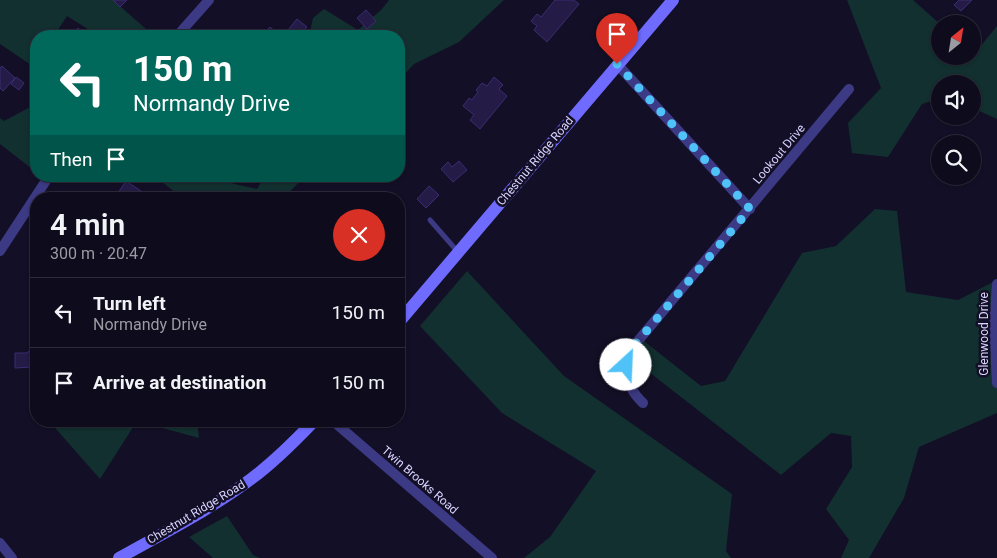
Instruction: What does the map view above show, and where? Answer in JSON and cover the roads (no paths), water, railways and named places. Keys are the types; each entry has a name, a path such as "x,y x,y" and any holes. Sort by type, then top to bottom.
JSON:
{"main road":[{"name":"Chestnut Ridge Road","path":"405,315 673,0"},
{"name":"Chestnut Ridge Road","path":"119,558 217,502 251,479 274,460 308,427"}],"street":[{"path":"182,30 209,0"},
{"path":"617,64 750,209"},
{"name":"Lookout Drive","path":"643,403 632,392 626,375 626,365 632,348 850,89"},
{"path":"0,251 30,205"},
{"name":"Glenwood Drive","path":"997,284 994,326 997,383"},
{"name":"Twin Brooks Road","path":"339,427 492,558"},
{"path":"0,543 12,558"}],"lane":[{"path":"430,220 458,252"}]}
